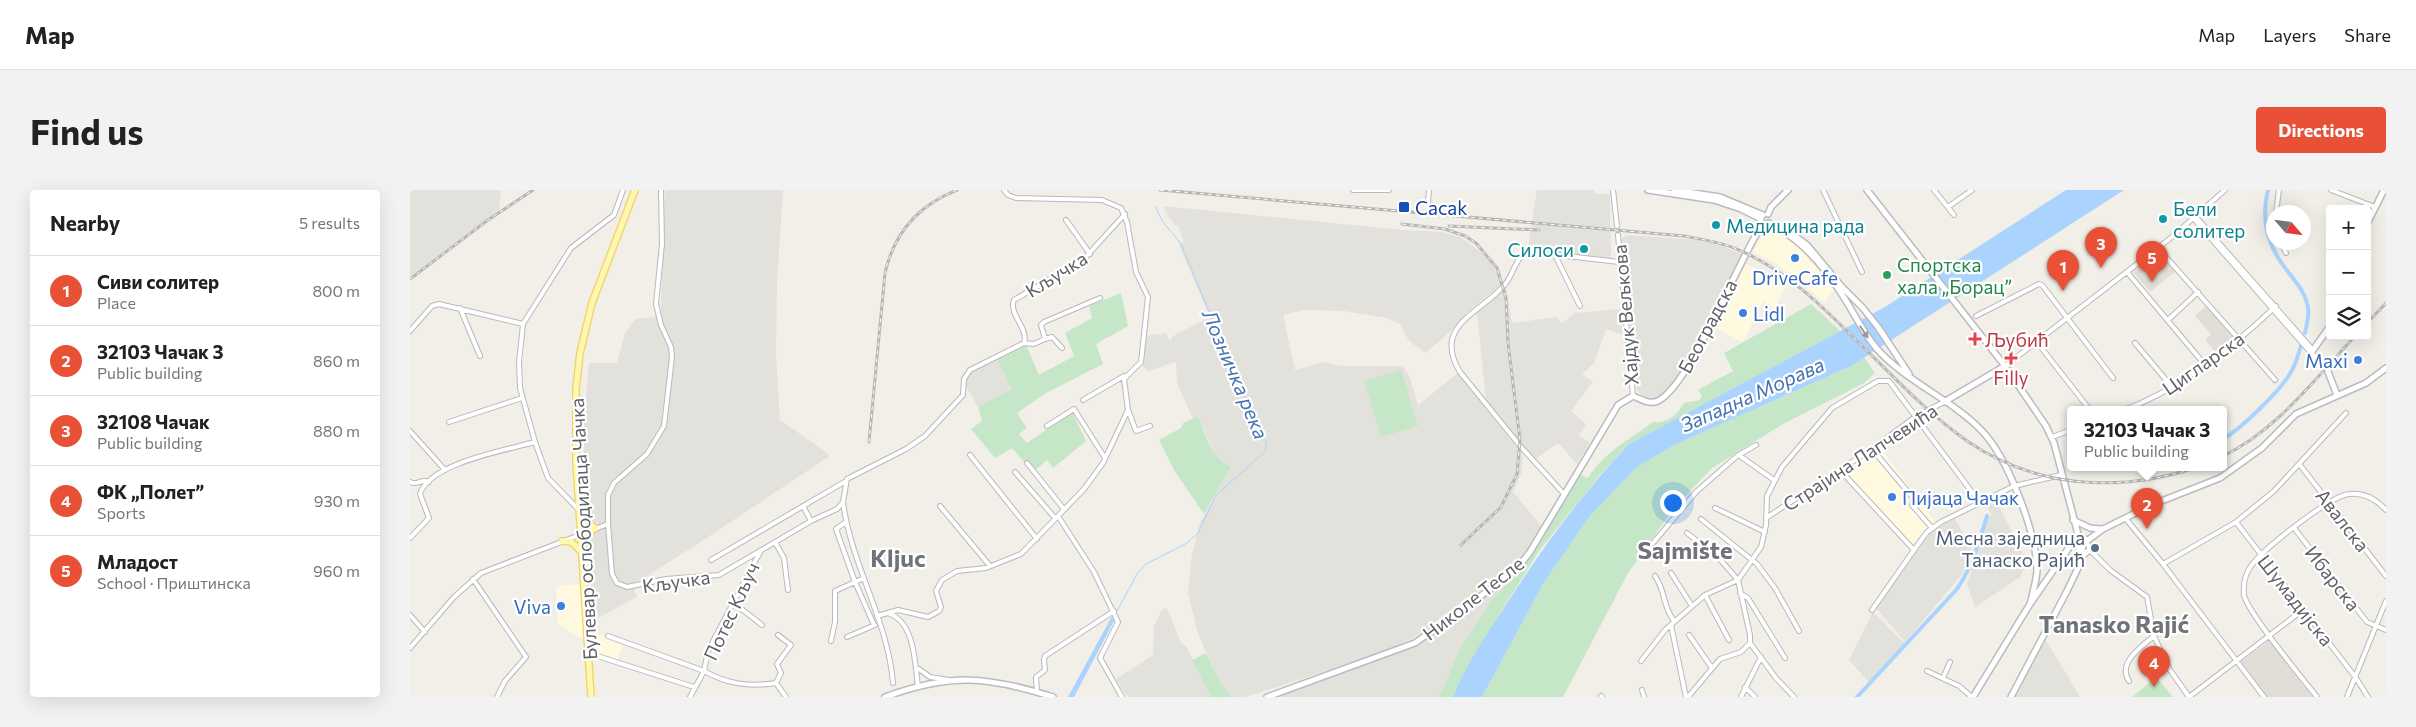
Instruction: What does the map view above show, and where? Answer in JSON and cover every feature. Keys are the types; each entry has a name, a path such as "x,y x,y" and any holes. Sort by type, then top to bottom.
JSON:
{"main road":[{"name":"Булевар ослободилаца Чачка","path":"591,697 574,432 578,366 592,302 635,190"},
{"path":"1648,190 1691,193"},
{"path":"1674,190 1720,202 1766,219 1802,245 1878,327 1903,370"},
{"path":"1766,219 1775,203 1788,190"},
{"path":"1867,190 2005,366 2052,437 2078,535 2079,559"},
{"path":"2371,216 2383,198 2384,190"},
{"name":"Београдска","path":"1633,396 1649,402 1656,402 1669,392 1683,376 1766,219"},
{"path":"1841,289 1871,341 1911,377 1982,431 1991,443 2020,500 2033,545 2036,575 2030,604"},
{"path":"2326,332 2312,351 2327,369 2337,395"},
{"name":"Страјина Лапчевића","path":"1944,402 2005,366"},
{"path":"2011,697 2067,592 2085,541 2103,529 2154,504 2203,486 2226,474 2264,447 2290,418 2370,381 2386,368"},
{"name":"Николе Тесле","path":"1267,697 1384,656 1428,635 1489,590 1524,560 1613,411 1622,401 1633,396"},
{"path":"562,541 570,542 582,552 587,535 595,528 579,514"},
{"path":"2073,520 2088,527 2103,529"},
{"path":"1972,697 2047,579 2078,535 2088,527"},
{"path":"2088,527 2092,536"},
{"path":"2078,535 2085,541"},
{"path":"2079,559 2085,552 2092,551"},
{"path":"2036,575 2041,580 2047,579"},
{"path":"884,697 925,685 983,679 1011,684 1053,697"}],"street":[{"path":"579,514 548,478 535,442 522,398 519,362 522,324 571,248 614,215 623,190"},
{"path":"410,648 473,579 481,573 608,524 607,506 610,489 647,454 666,421 672,357 656,304 662,244 661,190"},
{"path":"1004,190 1008,195 1016,198 1105,200 1117,204 1125,214 1136,272 1148,297 1141,362 1138,367 1125,376 1083,400"},
{"path":"1353,190 1389,190"},
{"path":"1428,202 1429,190"},
{"name":"Хајдук Вељкова","path":"1613,190 1617,226"},
{"path":"1823,190 1862,272"},
{"path":"1934,190 1954,215"},
{"path":"1948,207 1972,190"},
{"path":"2005,366 2158,248 2195,218 2224,190"},
{"path":"2277,205 2279,190"},
{"path":"2331,190 2376,207"},
{"name":"Кључка","path":"711,560 846,481 851,476 906,449 925,436 963,395 964,379 970,370 1024,343 1025,335 1012,302 1090,254 1125,214"},
{"path":"2195,218 2276,306 2312,351"},
{"path":"2195,218 2272,310 2312,351"},
{"path":"1066,220 1090,254"},
{"name":"Хајдук Вељкова","path":"1618,235 1619,262 1633,396"},
{"path":"2158,248 2275,380"},
{"path":"1564,494 1520,447 1460,372 1453,362 1452,338 1461,322 1506,284 1521,256 1532,252 1619,262"},
{"path":"1555,255 1580,306"},
{"path":"2128,272 2205,365"},
{"path":"1976,316 2039,284 2044,286 2066,318 2113,378"},
{"path":"2168,320 2198,292"},
{"path":"1045,339 1042,325 1044,322 1100,298"},
{"path":"410,331 434,305 441,304 522,324"},
{"name":"Цигларска","path":"2132,406 2172,387 2205,365 2276,306"},
{"path":"460,308 480,356"},
{"path":"1024,343 1034,344 1052,337 1062,348"},
{"path":"2036,341 2087,406"},
{"path":"2135,343 2172,387"},
{"path":"1125,376 1128,410 1136,431 1150,426"},
{"path":"1641,661 1672,623 1692,606 1705,596 1738,580 1761,547 1766,518 1767,496 1774,480 1832,408 1878,381 1889,381 1892,383 1915,417 1980,503"},
{"path":"449,422 522,398"},
{"name":"Страјина Лапчевића","path":"1766,518 1872,449 1915,417 1944,402"},
{"path":"1047,426 1074,409 1105,458"},
{"path":"877,616 902,610 930,616 941,610 936,591 942,580 960,570 990,566 1021,554 1090,483 1105,458 1128,410"},
{"path":"2163,564 2236,522 2274,491 2346,413"},
{"path":"410,431 445,470"},
{"path":"2052,437 2067,431"},
{"path":"410,538 428,520 420,494 429,482 445,470 461,462 535,442"},
{"path":"1653,543 1696,492 1737,456 1740,456 1756,445"},
{"path":"1872,449 1914,499 1912,505 1932,528"},
{"path":"970,455 1037,539"},
{"path":"1740,456 1774,480"},
{"path":"1027,463 1064,508"},
{"name":"Авалска","path":"2300,464 2386,576"},
{"path":"1840,470 1914,550"},
{"path":"1015,472 1056,517 1094,572 1114,611 1118,622 1100,661 1122,697"},
{"path":"1872,610 1914,550 1932,528 1990,496 2014,486 2061,475"},
{"path":"410,482 414,483 424,480 429,482"},
{"path":"846,481 843,502 846,522 890,655 893,683"},
{"path":"2317,697 2252,611 2244,593 2246,574 2261,554 2329,502 2346,494 2359,494 2372,498 2386,510"},
{"name":"Кључка","path":"608,524 612,574 614,580 623,586 681,577 719,575 811,521 837,509 843,502"},
{"path":"803,506 811,521"},
{"path":"940,506 990,566"},
{"path":"1715,508 1764,532"},
{"path":"1701,519 1753,560 1776,588 1799,630"},
{"path":"2126,519 2163,564 2263,697"},
{"path":"846,522 836,529 854,582 874,626"},
{"name":"Шумадијска","path":"2236,522 2304,609 2368,697"},
{"name":"Ибарска","path":"2294,528 2367,622 2374,626"},
{"path":"1687,533 1718,557 1738,580 1750,634 1750,643 1794,697"},
{"path":"2085,541 2110,570 2147,597 2154,636 2170,670 2189,697 2304,609"},
{"path":"775,542 784,558 788,590"},
{"name":"Потес Кључ","path":"690,697 704,671 708,652 760,551"},
{"path":"1671,573 1692,606"},
{"path":"1655,576 1662,587 1665,608 1672,623 1687,697"},
{"path":"831,641 835,622 835,591 864,578"},
{"path":"473,579 526,657 505,681 497,697"},
{"path":"1740,593 1748,598 1785,658"},
{"path":"1705,596 1729,640"},
{"path":"2347,697 2386,600"},
{"path":"734,604 762,625"},
{"path":"899,618 902,610"},
{"path":"1037,692 1036,677 1046,670 1045,656 1114,611"},
{"path":"888,613 899,618 906,629 915,662 918,687"},
{"path":"410,615 425,632"},
{"path":"848,636 879,623"},
{"path":"2374,626 2386,630"},
{"path":"778,634 791,645 776,664 781,673 776,683 786,697"},
{"path":"1690,635 1712,668"},
{"path":"608,636 704,671"},
{"path":"2129,681 2124,674 2124,668 2136,652 2154,636"},
{"path":"1687,697 1724,657 1741,652 1750,643"},
{"path":"588,653 694,687"},
{"path":"1741,697 1761,657"},
{"path":"915,662 920,669 925,685"},
{"path":"1943,678 1950,662"},
{"path":"920,669 932,677 952,681"},
{"name":"Потес Кључ","path":"704,671 735,684 759,686 776,683"},
{"path":"1927,671 1959,686 1972,697"},
{"path":"1745,687 1755,697"},
{"path":"1642,690 1644,697"}],"shaded area":[{"path":"410,190 501,190 499,210 410,276"},
{"path":"665,190 783,190 777,283 776,356 780,420 829,454 828,457 696,545 637,582 634,590 637,597 592,621 583,430 589,363 617,363 625,333 635,319 653,317 661,312"},
{"path":"1537,190 1593,190 1596,194 1610,194 1611,258 1528,249"},
{"path":"1163,206 1403,230 1442,232 1460,237 1488,257 1501,285 1466,313 1454,328 1426,353 1409,341 1400,324 1387,318 1344,311 1304,310 1283,315 1295,370 1324,362 1341,366 1403,366 1410,378 1418,405 1458,373 1523,456 1521,474 1513,492 1541,525 1527,550 1513,565 1413,638 1386,651 1245,697 1231,697 1219,680 1198,634 1188,592 1191,560 1199,525 1231,467 1223,464 1216,457 1198,416 1193,419 1177,383 1176,362 1148,371 1143,367 1145,336 1166,333 1170,341 1173,336 1210,317 1179,245 1184,242 1178,225 1176,226"},
{"path":"1771,227 1795,243 1835,289 1824,302 1776,263 1753,252 1766,228"},
{"path":"1627,235 1697,240 1722,246 1742,254 1679,376 1666,392 1654,399 1644,398 1637,390 1621,239"},
{"path":"2158,252 2176,271 2150,292 2133,272"},
{"path":"1746,264 1787,284 1775,308 1763,302 1743,342 1715,328"},
{"path":"1506,287 1512,323 1557,317 1562,323 1575,313 1620,309 1623,335 1606,329 1594,363 1582,374 1593,382 1571,411 1586,424 1579,435 1590,443 1577,464 1558,443 1534,460 1486,400 1477,313"},
{"path":"2207,305 2234,336 2216,352 2205,340 2211,334 2195,316"},
{"path":"997,359 1012,389 978,407 966,386 967,377 970,372"},
{"name":"Пијаца Чачак","path":"1875,450 1882,450 1936,523 1925,530 1912,546 1844,471"},
{"path":"1994,497 2024,556 2026,566 2020,577 1975,607 1967,584 1988,518 1992,515 1984,503"},
{"path":"1955,519 1971,548 1962,574 1905,642 1876,608 1930,531"},
{"path":"1518,572 1491,601 1460,649 1439,697 1274,697 1418,644 1446,626 1511,574"},
{"path":"581,584 583,637 577,637 558,623 556,589 558,586"},
{"path":"1167,608 1181,643 1186,646 1211,697 1129,697 1116,679 1153,655 1154,626 1162,609"},
{"path":"1873,612 1905,644 1869,682 1849,660"},
{"path":"591,631 623,644 617,662 591,653"},
{"path":"2046,640 2080,697 2016,697"},
{"path":"2270,640 2315,697 2266,697 2240,662"}],"green space":[{"path":"1121,293 1128,326 1096,344 1103,364 1046,393 1017,413 1027,428 1019,434 1027,443 1072,412 1086,441 1053,468 1047,460 1033,472 1012,448 995,458 971,429 982,421 978,407 1012,389 997,359 1026,345 1039,375 1074,356 1065,333 1092,318 1089,306"},
{"path":"1811,304 1840,331 1629,444 1600,475 1539,551 1492,626 1453,697 1439,697 1460,649 1491,601 1518,572 1542,536 1578,474 1588,478 1609,454 1653,422 1663,422 1675,415 1684,403 1700,400 1702,396 1698,390 1733,371 1724,353"},
{"path":"1864,357 1875,373 1864,383 1783,424 1712,468 1673,509 1628,573 1563,697 1482,697 1543,584 1589,517 1637,467 1674,445 1851,366"},
{"path":"1401,370 1418,426 1381,437 1364,381"},
{"path":"1198,416 1214,452 1224,463 1231,467 1204,514 1174,470 1159,440 1181,428 1183,423"},
{"path":"1206,653 1219,680 1231,697 1211,697 1192,660"},
{"path":"2156,677 2173,697 2132,697"}],"water":[{"name":"Западна Морава","path":"2066,190 2124,190 1851,366 1674,445 1637,467 1589,517 1543,584 1482,697 1453,697 1475,653 1531,567 1561,524 1629,444 1885,307"},
{"path":"1112,616 1114,621 1074,697 1068,697"}],"waterway":[{"path":"2268,190 2265,213 2268,234 2276,254 2300,287 2306,299 2308,314 2305,333"},
{"name":"Лозничка река","path":"1117,611 1137,574 1146,564 1187,543 1198,533 1216,495 1266,451 1266,441 1261,437 1181,244 1163,222 1156,206"},
{"path":"2227,436 2250,418 2279,389 2293,369 2301,346"},
{"path":"1857,697 1957,589 1971,563 1987,516"}],"railway":[{"path":"410,279 488,220 533,190"},
{"path":"869,442 885,273 889,259 895,245 910,222 931,204 957,190"},
{"path":"1160,190 1684,236 1719,243 1733,247 1756,258 1787,278 1829,313 1937,418 1967,441 1993,457 2021,469 2049,477 2078,482 2136,481 2184,471"},
{"path":"1402,224 1445,229 1465,236 1476,243 1497,268 1506,298 1508,343 1520,440 1517,474 1501,507 1461,545"},
{"path":"1449,226 1539,230"},
{"path":"2371,319 2386,303"},
{"path":"2227,454 2260,433 2278,418 2351,340"}],"place":[{"name":"Cacak","path":"1404,207"},
{"name":"Бели солитер","path":"2163,219"},
{"name":"Медицина рада","path":"1716,225"},
{"name":"Силоси","path":"1584,249"},
{"name":"DriveCafe","path":"1795,258"},
{"name":"32108 Чачак","path":"2101,268"},
{"name":"Спортска хала „Борац”","path":"1887,275"},
{"name":"Младост","path":"2152,282"},
{"name":"Сиви солитер","path":"2063,291"},
{"name":"Lidl","path":"1743,313"},
{"name":"Љубић","path":"1975,339"},
{"name":"Filly","path":"2011,358"},
{"name":"Maxi","path":"2358,360"},
{"name":"Пијаца Чачак","path":"1892,497"},
{"name":"32103 Чачак 3","path":"2147,529"},
{"name":"Месна заједница Танаско Рајић","path":"2095,548"},
{"name":"Viva","path":"561,606"},
{"name":"ФК „Полет”","path":"2154,687"}],"district":[{"name":"Sajmište","path":"1685,549"},
{"name":"Kljuc","path":"898,557"},
{"name":"Tanasko Rajić","path":"2114,623"}]}
